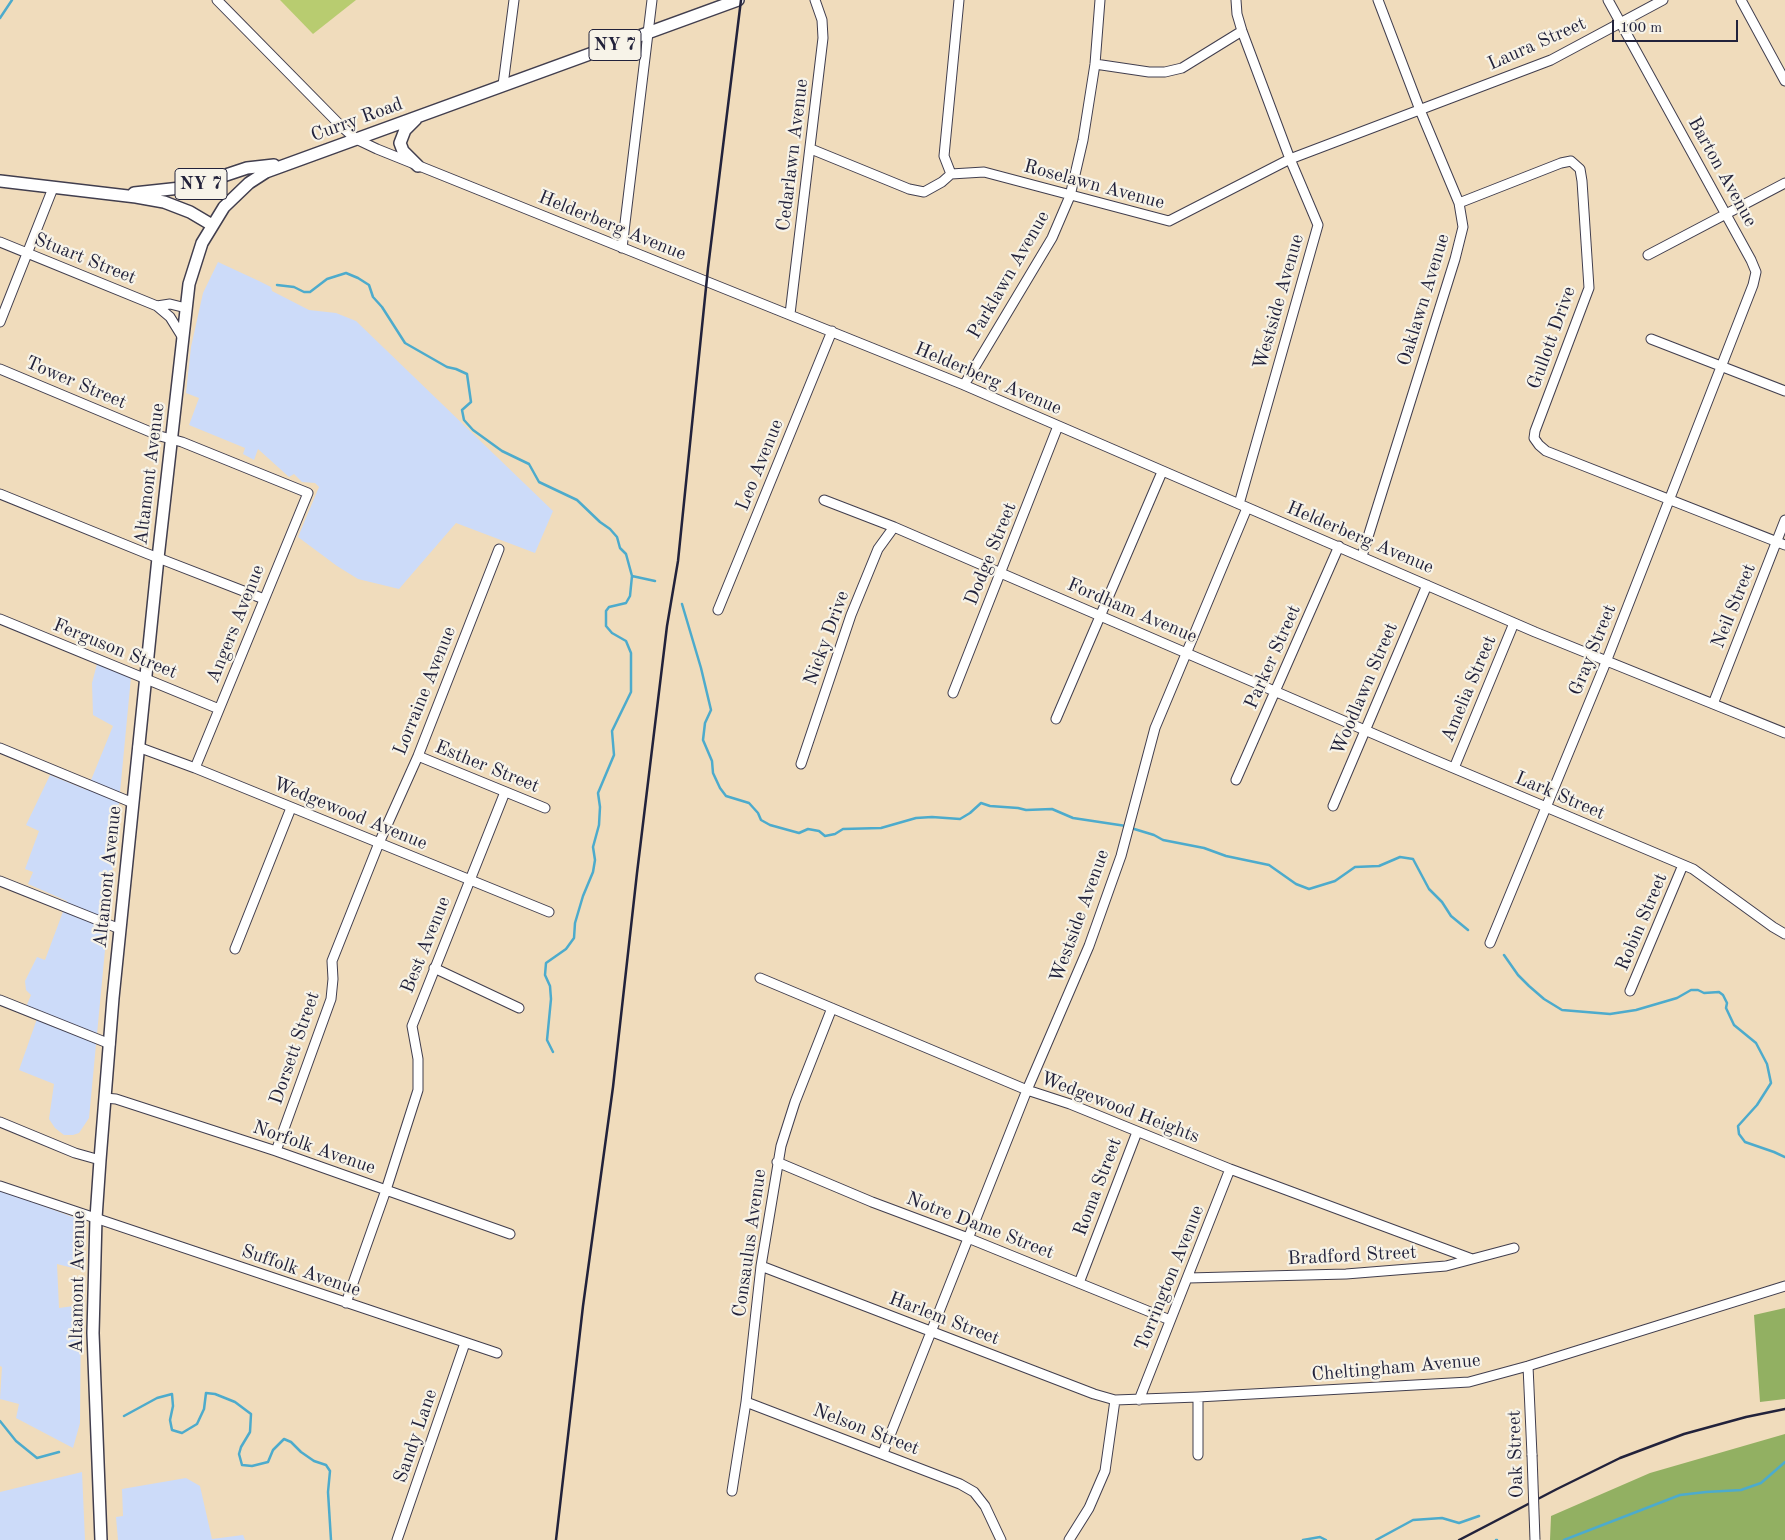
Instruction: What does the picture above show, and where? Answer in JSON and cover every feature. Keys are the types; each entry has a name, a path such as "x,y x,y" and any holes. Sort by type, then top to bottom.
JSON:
{"main road":[{"name":"Curry Road","path":"212,225 224,207 249,183 266,172 286,163 418,117 738,0"},
{"path":"418,117 405,130 400,143 403,151 418,166"},
{"name":"NY 7","path":"115,195 190,187 247,168 286,163"},
{"name":"NY 7","path":"0,181 164,202 190,212 212,225"},
{"name":"Altamont Avenue","path":"101,1540 93,1333 96,1218 105,1098 138,747 186,308 192,271 202,243 212,225"}],"street":[{"name":"Helderberg Avenue","path":"217,0 356,139 418,166 832,331 1339,546 1606,662 1785,733"},
{"path":"503,85 514,0"},
{"path":"622,248 652,0"},
{"name":"Cedarlawn Avenue","path":"790,314 823,38 822,20 816,0"},
{"path":"811,149 908,189 924,192 942,182 951,174 944,156 959,0"},
{"name":"Parklawn Avenue","path":"964,386 1052,238 1070,196 1083,140 1095,64 1100,0"},
{"name":"Westside Avenue","path":"883,1453 1027,1090 1089,946 1120,856 1155,728 1187,652 1243,506 1318,225 1290,159 1242,31 1237,14 1236,0"},
{"name":"Oaklawn Avenue","path":"1362,556 1456,259 1463,227 1459,203 1420,110 1378,0"},
{"name":"Barton Avenue","path":"1608,0 1752,260 1756,272 1753,285 1722,366"},
{"name":"Laura Street","path":"1420,110 1551,60 1663,0"},
{"path":"1741,0 1785,81"},
{"path":"1095,64 1149,72 1165,72 1182,68 1242,31"},
{"name":"Roselawn Avenue","path":"951,174 984,172 1169,222 1290,159 1420,110"},
{"name":"Gullott Drive","path":"1459,203 1561,163 1572,161 1580,169 1589,288 1534,438 1538,445 1546,451 1669,500"},
{"path":"1648,255 1785,183"},
{"path":"0,322 53,188"},
{"name":"Stuart Street","path":"0,242 157,306 170,317 183,338"},
{"name":"Stuart Street","path":"157,306 170,304 186,308"},
{"name":"Leo Avenue","path":"718,610 832,331"},
{"path":"1651,339 1785,391"},
{"name":"Gray Street","path":"1490,943 1606,662 1722,366"},
{"name":"Tower Street","path":"0,369 160,436 173,439 308,493"},
{"name":"Dodge Street","path":"953,693 1058,426"},
{"path":"1056,719 1162,472"},
{"name":"Angers Avenue","path":"195,768 308,493"},
{"path":"0,494 264,599"},
{"name":"Fordham Avenue","path":"824,500 1002,572 1425,756"},
{"path":"1669,500 1781,543"},
{"name":"Neil Street","path":"1712,704 1781,543 1785,520"},
{"name":"Nicky Drive","path":"801,764 852,615 878,549 894,527"},
{"name":"Parker Street","path":"1236,780 1339,546"},
{"name":"Lorraine Avenue","path":"379,844 418,756 499,549"},
{"name":"Woodlawn Street","path":"1333,806 1364,730 1428,585"},
{"name":"Ferguson Street","path":"0,619 219,709"},
{"name":"Amelia Street","path":"1454,768 1514,623"},
{"name":"Wedgewood Avenue","path":"138,747 195,768 550,912"},
{"path":"0,748 133,803"},
{"name":"Esther Street","path":"418,756 545,808"},
{"name":"Lark Street","path":"1425,756 1693,868 1785,934"},
{"name":"Best Avenue","path":"346,1303 386,1190 418,1090 418,1059 412,1026 505,792"},
{"path":"235,949 291,808"},
{"name":"Dorsett Street","path":"276,1151 331,999 332,961 379,844"},
{"name":"Robin Street","path":"1630,991 1683,865"},
{"path":"0,881 120,929"},
{"path":"434,968 519,1008"},
{"name":"Wedgewood Heights","path":"760,978 1027,1090 1070,1104 1230,1169 1472,1259"},
{"path":"0,1000 110,1044"},
{"name":"Consaulus Avenue","path":"732,1491 746,1402 761,1266 777,1162 785,1131 832,1008"},
{"name":"Norfolk Avenue","path":"105,1098 116,1099 276,1151 510,1234"},
{"path":"0,1122 75,1153 100,1160"},
{"name":"Roma Street","path":"1079,1283 1137,1132"},
{"name":"Notre Dame Street","path":"777,1162 872,1202 968,1238 1170,1320"},
{"name":"Torrington Avenue","path":"1139,1400 1230,1169"},
{"name":"Suffolk Avenue","path":"0,1186 496,1353"},
{"name":"Bradford Street","path":"1188,1278 1346,1274 1446,1266 1514,1248"},
{"name":"Harlem Street","path":"761,1266 1094,1394 1115,1400"},
{"name":"Cheltingham Avenue","path":"1115,1400 1469,1382 1528,1366 1785,1286"},
{"name":"Sandy Lane","path":"397,1540 465,1343"},
{"name":"Oak Street","path":"1528,1366 1536,1540"},
{"path":"1198,1397 1198,1455"},
{"path":"1069,1540 1089,1508 1105,1470 1115,1400"},
{"name":"Nelson Street","path":"746,1402 960,1484 974,1492 985,1506 1001,1540"}],"shaded area":[{"path":"218,262 271,287 272,291 309,310 336,313 356,321 553,511 535,553 456,523 399,589 358,579 298,537 319,487 315,483 302,482 294,474 289,477 258,449 254,460 243,454 245,448 189,425 199,398 186,393 191,347 203,293"},
{"path":"97,664 131,677 89,1118 79,1133 64,1135 55,1128 49,1119 54,1084 19,1070 39,1013 26,1007 31,995 26,990 25,981 37,957 45,960 67,901 28,884 33,872 25,869 39,831 26,825 50,775 87,790 113,726 93,715 92,683"},
{"path":"0,1190 81,1220 81,1270 57,1264 59,1308 81,1305 80,1423 73,1448 16,1418 19,1404 0,1399 2,1367 0,1366"},
{"path":"82,1472 85,1540 0,1540 0,1492"},
{"path":"186,1478 200,1486 212,1539 243,1535 245,1540 118,1540 116,1517 123,1516 122,1489"}],"green space":[{"path":"280,0 356,0 313,34"},
{"path":"1785,1308 1785,1399 1760,1402 1754,1315"},
{"path":"1785,1434 1785,1540 1550,1540 1551,1516 1650,1473"}],"waterway":[{"path":"0,18 12,0"},
{"path":"277,285 294,287 304,292 310,292 327,279 346,273 369,285 373,297 382,307 405,343 447,367 467,374 471,402 462,410 464,420 473,430 502,451 529,464 539,482 577,500 617,537 620,548 626,554 632,576 655,581"},
{"path":"553,1052 547,1040 551,999 550,986 545,975 546,963 566,949 574,938 575,923 593,872 595,860 593,847 599,825 600,807 598,793 614,755 612,731 631,692 631,653 626,641 612,633 606,626 606,611 609,607 626,603 630,596 632,576"},
{"path":"682,604 711,710 705,723 703,740 712,761 713,773 726,796 749,803 758,813 761,820 770,825 799,833 808,829 819,831 825,836 835,834 843,829 881,828 916,818 960,819 981,803 990,806 1026,810 1052,809 1073,818 1126,826"},
{"path":"1131,828 1154,835 1163,840 1204,848 1226,856 1269,865 1296,884 1309,889 1335,881 1355,867 1379,866 1400,857 1413,859 1429,889 1442,902 1451,916 1468,930"},
{"path":"1504,955 1518,975 1529,986 1544,999 1562,1010 1610,1014 1636,1010 1677,998 1691,990 1698,990 1704,993 1719,992 1727,1003 1726,1008 1734,1025 1756,1043 1767,1064 1771,1083 1757,1105 1738,1126 1739,1134 1745,1142 1785,1157"},
{"path":"124,1416 157,1398 172,1394 173,1406 170,1420 172,1430 182,1433 197,1424 204,1409 206,1393 215,1394 235,1402 251,1414 250,1432 239,1454 242,1465 252,1466 268,1462 273,1450 284,1439 291,1442 314,1461 326,1465 330,1471 328,1492 331,1540"},
{"path":"0,1421 16,1441 37,1458 59,1452"},
{"path":"1564,1540 1680,1495 1741,1490 1761,1483 1785,1462"},
{"path":"1376,1540 1413,1520 1442,1518 1459,1523 1479,1516"},
{"path":"1303,1540 1320,1537 1326,1540"}],"railway":[{"path":"556,1540 583,1306 613,1087 667,626 678,561 708,268 741,0"},
{"path":"1459,1540 1620,1458 1684,1434 1746,1417 1785,1409"}]}
